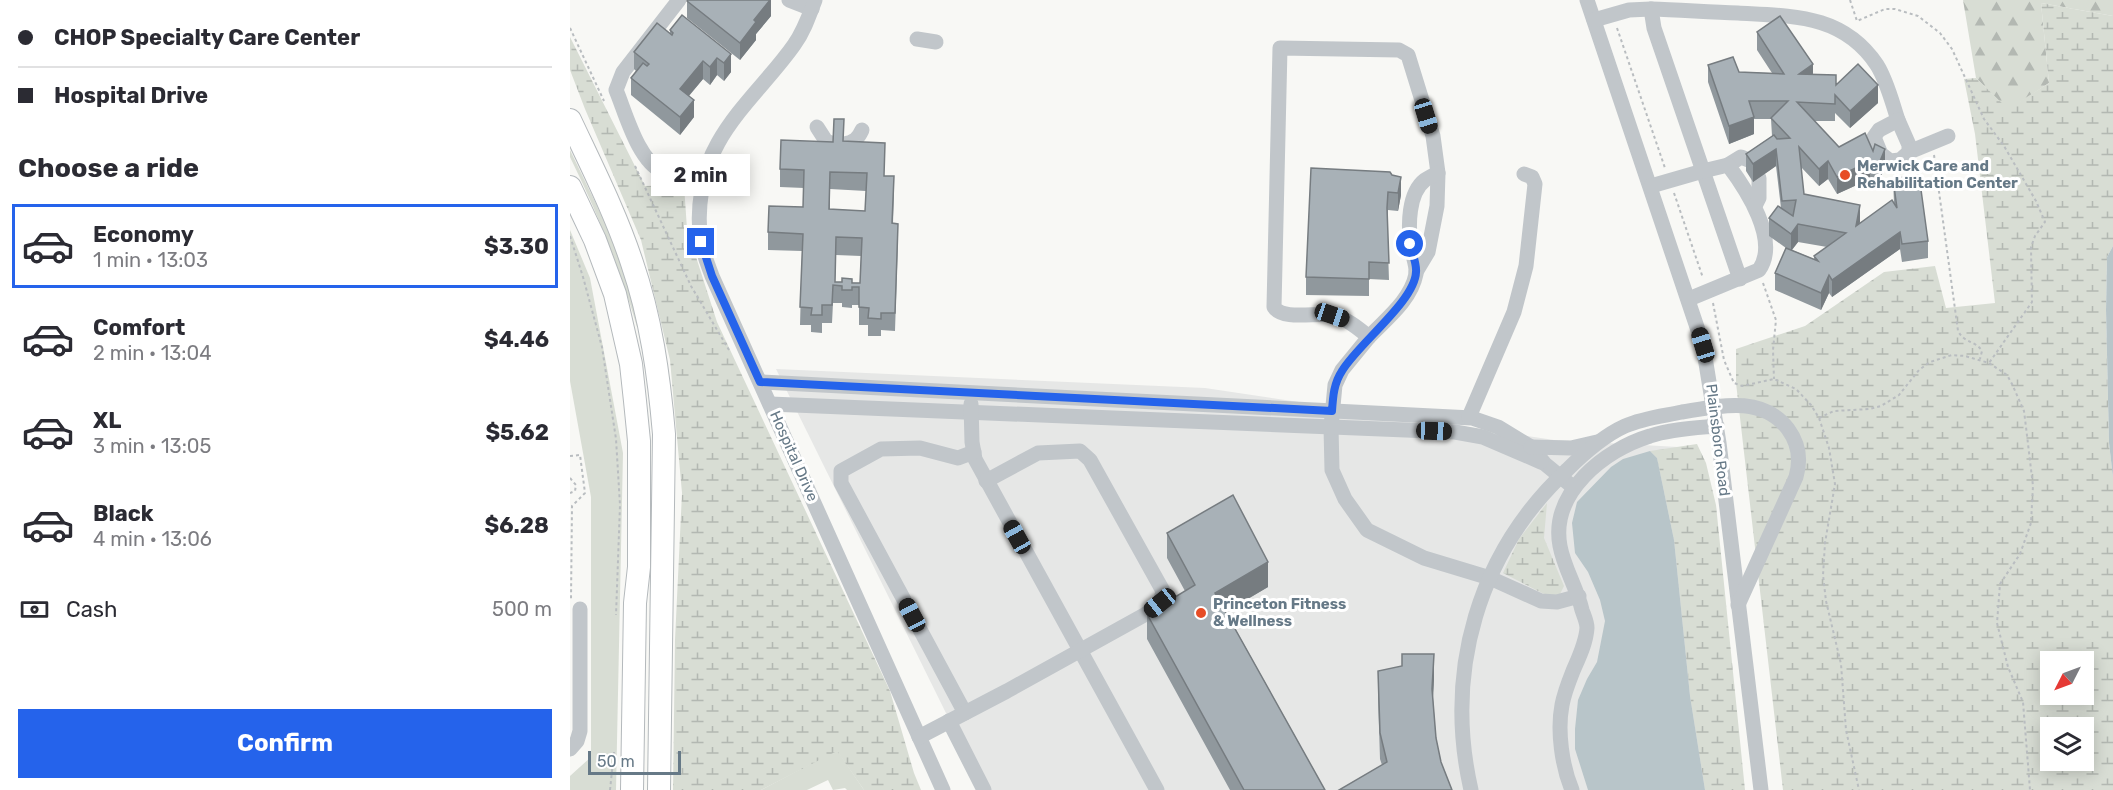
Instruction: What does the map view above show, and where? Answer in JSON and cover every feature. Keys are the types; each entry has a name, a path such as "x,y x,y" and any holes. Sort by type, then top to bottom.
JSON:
{"highway":[{"path":"570,120 606,196 633,265 646,310 661,398 664,434 659,790"},
{"path":"570,187 611,280 631,364 639,441 639,567 635,603 632,790"},
{"path":"639,567 645,607 644,790"}],"street":[{"path":"661,43 670,32 680,0"},
{"path":"680,0 623,72 616,90 633,132 649,163 663,172 704,183"},
{"path":"789,0 814,4"},
{"name":"Plainsboro Road","path":"1587,0 1703,345 1717,426 1761,790"},
{"name":"Hospital Drive","path":"814,4 794,45 717,144 707,167 704,183 699,224 701,242 705,258 943,790"},
{"path":"1594,20 1629,10 1651,9 1792,16 1825,23 1847,34 1871,57 1885,80 1909,145 1909,152"},
{"path":"1651,9 1654,28 1740,279"},
{"path":"917,39 936,42"},
{"path":"1369,337 1347,320 1332,315 1286,314 1277,311 1274,307 1280,48 1399,50 1408,55 1432,136 1438,173 1437,206 1428,252 1416,272 1407,295 1342,370 1335,385 1331,427 1332,470 1345,499 1367,530 1424,558 1490,578 1541,601 1557,602 1579,596"},
{"path":"616,90 638,72"},
{"path":"1898,120 1875,134 1875,143 1881,154 1890,161 1900,160 1909,152 1948,136"},
{"path":"817,128 826,141 839,144 853,142 862,130"},
{"path":"1651,186 1728,165 1741,157 1750,161 1756,172 1759,198 1755,206"},
{"path":"1689,299 1759,270 1763,262 1764,244 1761,222 1744,187 1728,165"},
{"path":"1416,272 1410,244 1410,218 1414,195 1424,181 1438,173"},
{"path":"1469,417 1514,312 1526,266 1535,184 1532,177 1524,174"},
{"path":"760,382 1469,417 1498,427 1531,447 1545,464 1573,487"},
{"path":"971,393 974,452 986,481 1157,790"},
{"path":"770,404 1455,432 1483,437 1545,464"},
{"path":"1471,790 1462,729 1462,680 1474,617 1504,548 1538,499 1599,442 1624,426 1648,418 1714,407 1739,405 1768,411 1778,418 1793,436 1799,456 1799,467 1792,489 1738,605"},
{"path":"1572,790 1567,777 1560,733 1562,705 1581,654 1587,627 1579,596 1560,548 1558,528 1562,510 1573,487 1602,462 1629,445 1660,433 1717,426"},
{"path":"1531,447 1571,448 1599,442"},
{"path":"965,713 841,483 841,471 881,449 920,448 958,458 974,452"},
{"path":"919,737 1080,651 1146,614 1160,603 1163,591 1090,460 1080,451 1038,453 986,481"},
{"path":"570,749 577,741 580,731 575,691 580,609"},
{"path":"949,722 984,790"}],"path":[{"path":"1850,0 1857,21 1885,9 1895,9 1918,16 1940,33 1952,49 1984,119 2004,146 2036,201 2045,222 2035,236 2031,247 2032,302 1989,363"},
{"path":"1612,15 1712,300 1724,360 1734,383"},
{"path":"570,28 605,103"},
{"path":"1933,147 1958,331 1965,341 1979,347 1982,351 1980,359"},
{"path":"630,157 691,286 731,353"},
{"path":"570,236 602,347 616,439 620,505 616,620"},
{"path":"1761,278 1776,320 1773,350 1774,380"},
{"path":"1819,418 1834,411 1881,406 1899,395 1919,370 1941,357 1965,356 1980,359 2007,375 2024,411 2033,486 2031,523 2020,554 2000,584 1997,623 2008,667 2023,702 2030,790"},
{"path":"1728,385 1734,383 1742,386 1774,380 1796,389 1811,405 1819,418 1829,448 1835,484 1825,543 1823,575 1826,601 1841,664 1846,730 1860,790"},
{"path":"570,456 580,455 585,493 572,506 571,605 580,609"},
{"path":"570,478 576,485 575,491 570,493"},
{"path":"610,790 615,747"}],"shaded area":[{"path":"2113,246 2113,478 2109,443 2106,310 2107,257"},
{"path":"776,369 1205,388 1554,440 1696,448 1739,790 984,790"},
{"path":"1650,451 1657,458 1674,540 1690,696 1705,790 1588,790 1575,749 1575,729 1578,700 1597,662 1605,621 1600,600 1588,572 1575,553 1572,523 1577,502 1611,467 1623,459"}],"green space":[{"path":"1963,0 2113,0 2113,16 2041,3 2049,83 2008,110 1976,78"},
{"path":"2041,3 2113,16 2113,246 2107,257 2106,310 2109,443 2113,478 2113,790 1783,790 1736,383 1736,349 1805,326 1884,272 1935,266 1946,308 1995,303 1975,134 1964,79 1976,78 2008,109 2049,83"},
{"path":"570,37 645,186 684,185 687,229 717,322 890,691 921,790 864,790 837,751 761,790 673,790 675,640 682,493 670,360 641,240 570,70"},
{"path":"570,150 612,237 643,327 637,327 599,219 570,157"},
{"path":"570,230 590,278 623,453 616,790 570,790 570,776 591,757 591,497 570,381"},
{"path":"1697,444 1706,463 1716,505 1745,790 1705,790 1690,696 1674,540 1657,458 1650,451"},
{"path":"1547,503 1544,538 1564,586 1559,596 1544,594 1503,573 1519,539"},
{"path":"837,750 864,790 845,788 833,790 828,780 807,790 761,790"}],"building":[{"path":"688,0 770,0 740,43"},
{"path":"682,15 731,54 724,63 717,58 710,67 703,61 680,89 694,100 680,117 631,78 643,63 647,66 649,64 634,52 657,23 672,35 670,30"},
{"path":"1780,16 1813,64 1799,74 1836,75 1836,85 1858,64 1878,85 1850,111 1835,95 1835,104 1797,102 1839,147 1865,133 1873,151 1875,144 1885,149 1878,166 1870,161 1837,177 1828,161 1819,169 1799,147 1804,194 1860,205 1856,226 1892,200 1897,208 1893,179 1919,175 1928,241 1902,244 1900,232 1832,280 1829,275 1821,293 1775,273 1786,248 1818,261 1814,256 1846,233 1798,224 1791,234 1769,218 1778,206 1793,216 1796,200 1782,201 1776,149 1753,164 1746,154 1774,135 1777,139 1790,138 1771,118 1788,101 1749,101 1754,117 1729,126 1708,65 1733,57 1739,72 1784,74 1757,32"},
{"path":"834,119 844,119 843,141 885,143 884,176 894,176 892,223 898,224 895,313 881,313 881,319 868,318 869,308 859,307 859,287 842,290 842,286 833,285 832,305 822,305 822,315 811,315 812,308 800,307 803,234 768,232 769,206 803,207 804,170 780,169 781,140 833,142","holes":["830,172 867,173 865,211 829,209","836,237 862,238 860,283 852,283 852,279 842,278 842,282 835,282"]},
{"path":"1311,168 1390,172 1392,175 1401,177 1398,193 1388,192 1389,263 1369,262 1369,279 1306,277"},
{"path":"1233,495 1268,562 1215,593 1325,790 1244,790 1147,614 1195,585 1167,533"},
{"path":"1402,654 1434,654 1432,689 1436,738 1441,762 1452,790 1339,790 1387,762 1380,733 1378,671 1402,666"}],"place":[{"name":"Merwick Care and Rehabilitation Center","path":"1845,175"},
{"name":"Princeton Fitness & Wellness","path":"1201,613"}],"route":[{"path":"701,242 712,276 760,382 1332,411 1335,385 1342,370 1369,337 1400,305 1412,285 1416,272 1410,244"}]}
